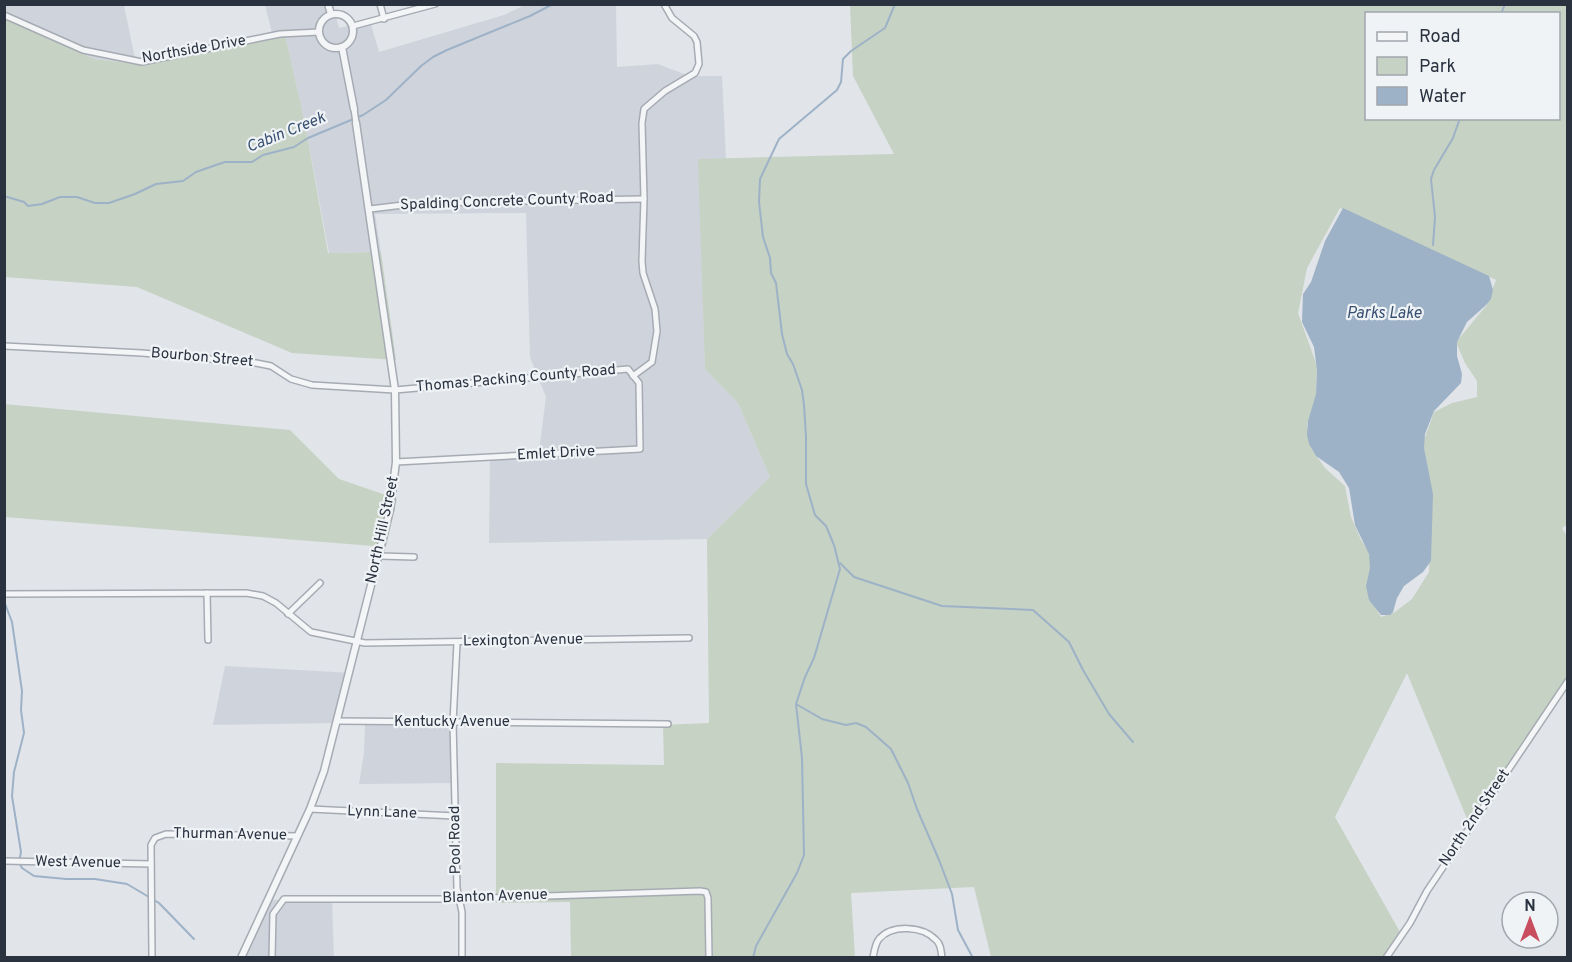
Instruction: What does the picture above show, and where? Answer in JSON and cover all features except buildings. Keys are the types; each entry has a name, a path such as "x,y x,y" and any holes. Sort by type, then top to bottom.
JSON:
{"street":[{"path":"328,4 331,14"},
{"path":"380,4 384,19"},
{"path":"353,27 435,4"},
{"path":"633,376 652,362 657,331 655,309 643,273 642,261 645,199 642,123 644,109 665,91 695,73 699,64 697,42 694,36 672,18 664,4"},
{"path":"331,14 347,17 353,27 352,36 342,47 327,45 319,32 322,21 331,14"},
{"name":"Northside Drive","path":"4,15 83,50 142,62 280,34 319,32"},
{"name":"North Hill Street","path":"241,957 310,810 324,771 390,510 396,462 395,390 370,209 342,47"},
{"name":"Spalding Concrete County Road","path":"370,209 452,202 645,199"},
{"name":"Bourbon Street","path":"4,346 142,353 236,361 271,366 291,379 312,385 395,390"},
{"name":"Thomas Packing County Road","path":"395,390 596,370 628,369 633,376"},
{"name":"Emlet Drive","path":"396,462 640,449 639,383 633,376"},
{"path":"379,556 414,557"},
{"path":"288,614 320,583"},
{"path":"207,593 208,640"},
{"name":"Lexington Avenue","path":"4,594 246,593 263,596 276,603 311,632 357,642 457,643 689,638"},
{"name":"Pool Road","path":"457,643 453,722 457,888 462,912 462,957"},
{"name":"North 2nd Street","path":"1386,957 1410,923 1427,891 1568,681"},
{"name":"Kentucky Avenue","path":"337,721 668,724"},
{"name":"Lynn Lane","path":"310,810 455,816"},
{"name":"Thurman Avenue","path":"151,864 151,845 155,838 166,834 297,836"},
{"name":"West Avenue","path":"4,861 151,864"},
{"path":"151,864 152,957"},
{"name":"Blanton Avenue","path":"272,957 273,914 284,900 459,899 700,891 706,892 708,898 709,957"},
{"path":"873,957 879,939 888,932 915,929 928,933 938,941 942,957"}],"shaded area":[{"path":"4,5 124,5 136,64 94,59 5,14"},
{"path":"265,5 333,5 339,28 370,21 379,52 504,15 525,5 616,5 617,67 658,64 689,76 722,76 726,159 699,159 705,369 738,403 770,477 707,539 489,543 490,454 539,451 546,397 530,357 526,213 375,214 381,252 329,253 305,124 284,30 272,33"},
{"path":"225,666 352,673 340,723 213,725"},
{"path":"455,722 456,783 359,784 364,753 365,723"},
{"path":"332,899 334,957 243,958 272,900"}],"green space":[{"path":"850,5 1567,5 1568,524 1562,528 1568,538 1567,680 1470,826 1407,673 1335,817 1400,932 1383,957 991,957 974,887 851,893 855,957 571,957 570,902 496,903 496,763 664,765 663,725 709,723 707,539 770,477 738,403 705,369 698,159 894,154 853,76","holes":["1340,208 1496,280 1486,306 1456,342 1465,363 1477,381 1477,397 1452,403 1434,412 1422,446 1432,505 1429,572 1412,599 1395,612 1381,617 1369,596 1373,558 1361,540 1351,517 1345,486 1325,468 1311,448 1307,425 1316,397 1317,366 1298,313 1307,268"]},
{"path":"4,14 94,59 136,64 284,30 305,124 328,253 381,252 396,360 292,353 137,287 5,277"},
{"path":"4,404 290,430 339,479 397,499 386,547 5,517"}],"water":[{"name":"Parks Lake","path":"1343,208 1489,276 1493,290 1491,299 1467,322 1457,342 1457,356 1462,374 1461,383 1434,411 1425,434 1424,448 1433,494 1431,561 1423,572 1404,586 1390,615 1381,615 1369,600 1366,586 1370,568 1369,554 1355,525 1349,488 1339,472 1316,456 1307,435 1308,421 1316,394 1317,370 1314,347 1302,322 1303,294 1311,282 1325,241"}],"waterway":[{"name":"Cabin Creek","path":"4,196 24,202 28,206 42,204 60,197 77,197 95,203 109,203 156,184 183,181 196,172 225,162 252,162 263,155 294,147 308,138 363,115 386,100 433,57 553,4"},
{"path":"753,958 756,946 797,873 804,855 802,758 796,704 814,658 840,569 834,545 826,526 815,515 806,484 806,437 802,390 787,354 782,334 776,283 771,273 770,258 763,237 759,202 760,179 779,139 837,90 841,82 843,59 885,28 895,4"},
{"path":"1502,12 1505,4"},
{"path":"1433,245 1435,217 1431,179 1453,138 1459,120"},
{"path":"840,563 854,577 942,606 1033,610 1069,642 1109,714 1133,742"},
{"path":"4,601 12,622 22,691 21,710 24,733 14,772 12,796 21,852 19,862 22,868 34,876 95,879 127,884 159,903 194,939"},
{"path":"796,704 822,719 846,725 856,723 866,727 891,749 908,783 939,860 952,894 958,930 973,958"}]}
